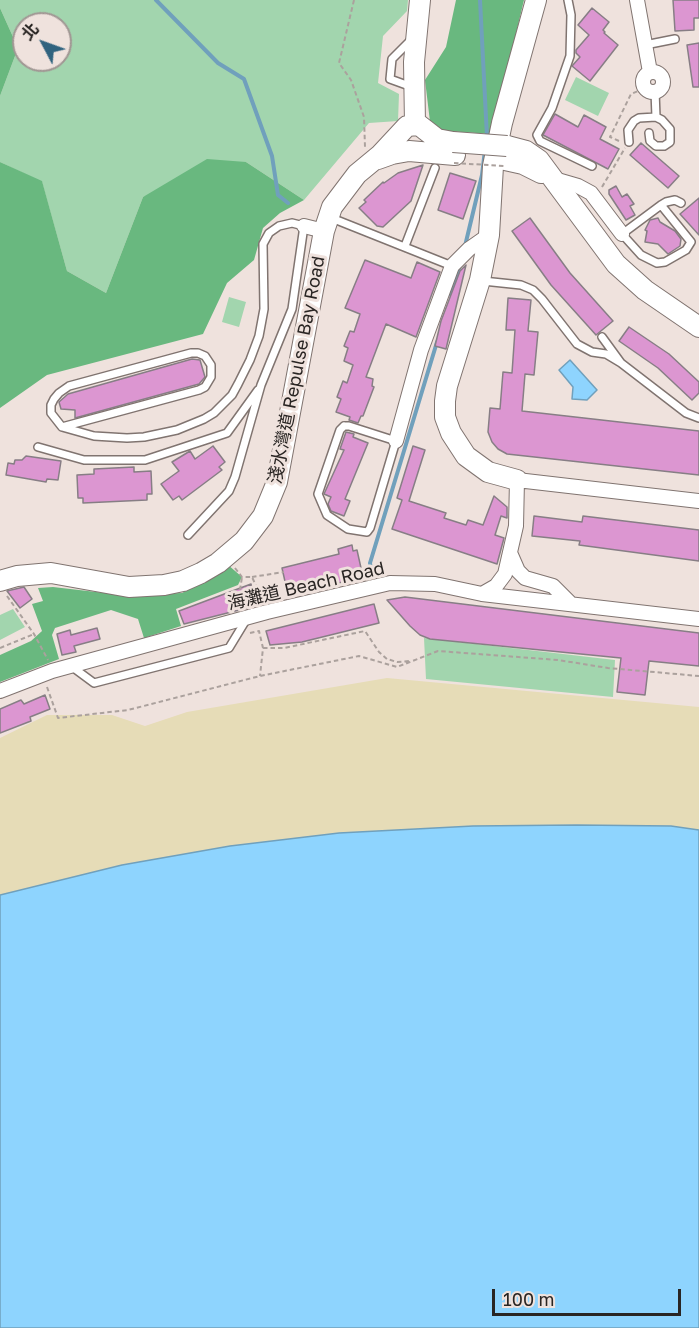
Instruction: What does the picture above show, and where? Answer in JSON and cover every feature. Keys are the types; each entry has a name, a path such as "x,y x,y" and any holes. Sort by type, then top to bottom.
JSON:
{"main road":[{"path":"414,151 427,143 415,128 414,87 420,0"},
{"path":"517,480 488,472 466,456 456,443 446,417 445,401 447,386 480,280 493,166 502,123 536,0"},
{"name":"淺水灣道 Repulse Bay Road","path":"3,588 17,576 51,573 121,586 155,586 192,578 244,541 267,508 277,482 326,224 338,197 367,159 385,150 415,128 437,139 454,153"},
{"name":"淺水灣道 Repulse Bay Road","path":"367,159 414,151 505,157 521,149 535,155 616,264 645,290 699,327"}],"street":[{"path":"637,0 650,72 657,73 662,79 661,87 655,91"},
{"path":"554,179 578,186 591,193 622,234"},
{"path":"304,226 326,224"},
{"path":"396,441 421,350 456,261 484,238"},
{"path":"482,594 492,589 506,574 517,512 517,480 699,501"},
{"path":"511,555 518,572 525,578 553,586 570,603"},
{"name":"海灘道 Beach Road","path":"0,691 42,674 248,617 390,583 435,584 482,594 699,620"}],"lane":[{"path":"568,0 571,15 570,56 552,108 537,135 540,141 592,166"},
{"path":"645,45 675,39"},
{"path":"655,91 656,117"},
{"path":"629,142 628,130 634,121 639,118 656,117 670,129 670,142 664,146 656,146 650,141 649,133"},
{"path":"405,246 435,168"},
{"path":"661,205 691,242 688,248 665,262 657,263 641,255 622,234 661,205 672,200 681,203"},
{"path":"62,427 205,387 211,378 211,366 205,356 191,353 69,386 59,393 51,405 51,413 62,427 94,436 127,438 177,430 204,419 214,412 232,395 250,360 259,336 264,309 263,244 269,233 279,226 292,223 304,226 292,309 261,385 235,477 229,491 188,535"},
{"path":"326,224 456,261"},
{"path":"480,280 521,285 533,290 577,344 592,352 606,354 621,363 686,413 699,418"},
{"path":"603,337 621,363"},
{"path":"38,447 84,460 145,460 227,433 261,385"},
{"path":"344,426 350,426 396,441 367,532 348,528 327,515 318,494 340,430 344,426"},
{"path":"71,666 94,683 229,648 248,617"}],"path":[{"path":"354,0 339,63 351,80 364,117 367,159"},
{"path":"454,153 505,157"},
{"path":"226,556 242,577 240,590"},
{"path":"242,577 284,572"},
{"path":"252,577 264,604"},
{"path":"3,588 34,634 48,660"},
{"path":"263,648 284,648 365,631 379,652 387,659 397,662 413,661"},
{"path":"236,636 259,632 263,648 260,676"},
{"path":"0,648 34,634"},
{"path":"44,680 58,718 128,710 260,676 359,656 397,667 438,651 558,660 608,668 699,676"}],"green space":[{"path":"0,0 408,0 407,11 383,36 378,83 399,94 398,121 369,123 304,200 246,162 143,197 106,293 67,271 42,182 0,162 0,96 12,64 12,72 72,72 72,12 12,12 12,35 0,8"},
{"path":"456,0 524,0 492,134 431,130 425,80 446,47"},
{"path":"0,8 12,35 12,64 0,96"},
{"path":"576,77 609,93 598,116 565,100"},
{"path":"207,159 246,162 304,200 280,213 263,228 254,260 227,283 203,334 47,375 0,408 0,162 42,181 67,271 106,293 143,197"},
{"path":"229,297 246,302 239,327 222,322"},
{"path":"227,564 242,577 238,585 176,609 181,626 144,638 138,619 111,610 55,628 52,635 59,659 0,682 0,655 31,641 42,631 32,604 43,601 38,588 53,587 122,595 182,593 218,574"},
{"path":"13,609 25,627 0,640 0,615"},
{"path":"424,638 615,660 613,697 426,679"}],"sand":[{"path":"387,678 699,707 699,830 671,826 473,826 339,833 230,846 122,865 0,895 0,738 47,715 112,715 145,726 187,712"}],"water":[{"path":"570,360 597,390 587,400 572,399 573,387 559,370"},
{"path":"473,826 671,826 699,830 699,1328 0,1328 0,895 122,865 230,846 339,833"}],"building":[{"path":"673,0 699,0 699,18 694,18 694,30 675,31"},
{"path":"592,8 609,22 603,30 604,33 618,45 590,81 572,66 580,57 576,50 589,35 578,25"},
{"path":"699,43 699,87 693,87 687,45"},
{"path":"555,114 578,127 584,115 606,127 600,139 619,149 608,169 543,135"},
{"path":"641,143 679,176 668,188 630,155"},
{"path":"423,165 411,201 383,227 377,226 359,208 383,182 398,173"},
{"path":"450,173 476,181 463,219 438,210"},
{"path":"616,186 622,197 627,194 634,204 630,206 635,215 626,220 609,194 609,190"},
{"path":"699,198 699,235 680,214"},
{"path":"530,218 570,273 613,321 596,335 551,285 512,231"},
{"path":"658,218 660,222 675,231 681,239 680,246 668,254 658,244 645,242 647,231 645,230 650,220"},
{"path":"365,260 411,278 417,262 440,272 416,337 386,324 366,377 373,379 372,386 374,387 358,423 336,412 341,399 337,397 343,381 347,383 353,365 344,361 348,348 344,346 350,331 354,332 360,314 345,308"},
{"path":"466,265 446,349 435,346 441,321 460,271"},
{"path":"508,298 531,300 528,331 538,332 534,375 525,374 522,411 699,431 699,475 507,454 498,449 488,432 490,408 500,409 503,372 512,373 515,330 506,330"},
{"path":"629,327 669,354 699,382 699,393 692,400 658,368 619,341"},
{"path":"192,359 200,360 205,377 199,384 75,418 75,410 61,409 59,402 68,394"},
{"path":"346,432 368,443 345,499 350,501 344,516 331,511 328,504 331,497 324,494 344,450 340,449"},
{"path":"213,446 225,462 219,467 222,470 182,500 179,496 173,500 161,484 179,471 172,462 190,451 195,459"},
{"path":"413,446 425,450 409,501 446,513 444,518 466,525 468,520 483,525 494,496 507,507 507,518 501,516 495,535 504,538 497,564 392,529 402,500 397,498"},
{"path":"26,456 61,461 58,480 47,479 46,482 6,475 8,463 14,464 15,460 22,460"},
{"path":"134,467 134,472 151,471 152,494 147,494 147,500 83,503 83,498 78,498 77,475 94,474 94,469"},
{"path":"534,516 582,522 583,516 699,530 699,561 579,545 580,541 532,536"},
{"path":"352,545 353,551 357,550 363,577 288,595 282,568 339,554 338,549"},
{"path":"251,584 255,606 184,624 179,611"},
{"path":"24,587 32,599 20,608 7,591"},
{"path":"405,597 699,633 699,666 649,661 645,695 617,692 621,658 430,639 420,635 410,626 387,600"},
{"path":"374,604 379,623 302,642 270,645 266,631"},
{"path":"97,628 100,639 74,646 76,652 62,655 57,634 70,630 71,635"},
{"path":"45,695 50,709 30,717 31,721 0,733 0,709 21,700 24,704"}],"waterway":[{"path":"156,0 218,63 244,79 272,156 278,195 288,203"},
{"path":"480,0 487,137"},
{"path":"465,246 482,175 485,150"},
{"path":"451,295 460,265"},
{"path":"373,581 370,563 437,342"}]}
